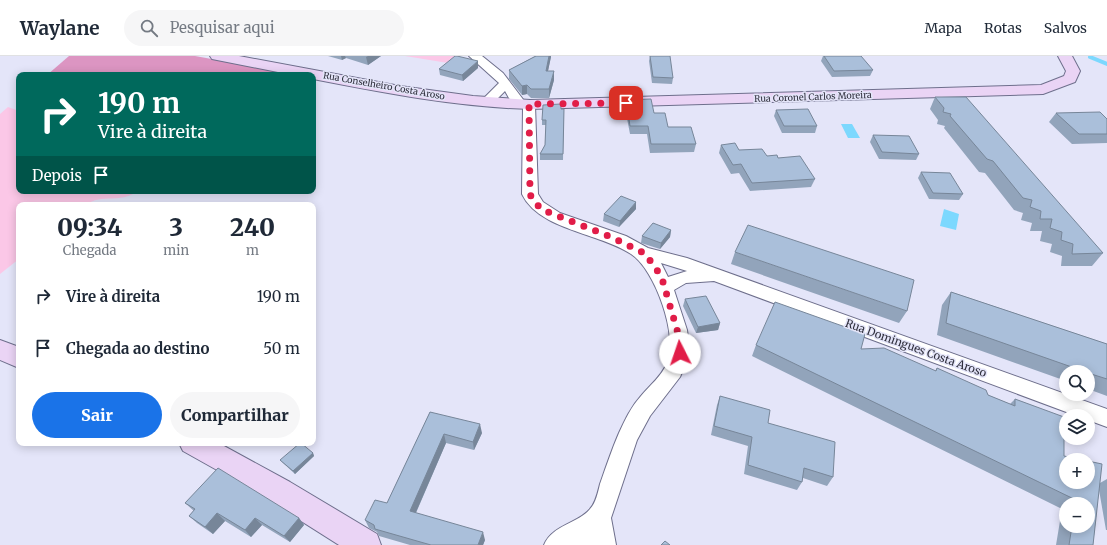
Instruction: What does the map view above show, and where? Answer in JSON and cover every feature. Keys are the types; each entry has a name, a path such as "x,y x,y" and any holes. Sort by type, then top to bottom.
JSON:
{"main road":[{"name":"Rua Conselheiro Costa Aroso","path":"217,56 304,72"},
{"name":"Rua Coronel Carlos Moreira","path":"524,104 576,105 666,100 1044,89 1070,78 1073,71 1065,56"},
{"name":"Rua Conselheiro Costa Aroso","path":"316,74 390,88 487,102 524,104"},
{"path":"0,349 16,357"},
{"path":"198,446 282,491 366,545"}],"street":[{"path":"475,56 499,76 518,100 524,104 530,194 533,201 543,210 611,237 644,253 656,268 665,286 680,340 680,353 676,366 667,380 638,416 623,446 603,510 582,545"},
{"path":"487,102 505,84"},
{"name":"Rua Domingues Costa Aroso","path":"644,253 681,262 1107,418"},
{"name":"Rua Domingues Costa Aroso","path":"665,286 678,278 691,275 725,278"},
{"path":"556,545 599,517"},
{"path":"599,517 604,545"}],"shaded area":[{"path":"69,56 195,56 278,71 277,72 50,72"},
{"path":"405,56 457,56 448,63"},
{"path":"8,107 16,110 16,194 132,194 125,197 90,202 16,202 16,261 0,274 0,114"}],"water":[{"path":"841,124 852,124 860,138 848,138"},
{"path":"944,209 959,214 956,230 940,226"}],"building":[{"path":"455,56 478,61 462,75 439,69"},
{"path":"536,56 549,56 546,71 554,71 549,89 531,89 527,85 522,86 509,70"},
{"path":"650,56 670,56 673,78 653,77"},
{"path":"824,56 861,56 873,70 834,71"},
{"path":"935,97 966,97 1103,253 1072,254 1073,244 1061,240 1062,232 1050,228 1052,219 1040,219 1041,211 1030,207 1032,200 1023,198 993,161 987,159 950,116 951,114 943,112 944,108"},
{"path":"651,99 654,113 665,113 668,127 691,127 696,144 651,144 648,126 630,126 626,100"},
{"path":"561,104 561,109 564,109 563,154 540,154 545,145 546,120 542,120 543,105"},
{"path":"808,109 817,126 784,126 776,110"},
{"path":"1100,112 1107,119 1107,134 1079,134 1056,113"},
{"path":"873,135 909,136 919,154 882,152"},
{"path":"735,143 739,150 762,149 767,156 777,155 778,158 800,156 815,179 752,183 741,164 733,165 721,145"},
{"path":"921,172 950,173 963,194 933,193"},
{"path":"621,196 636,202 620,221 604,214"},
{"path":"653,223 671,230 661,243 642,236"},
{"path":"748,225 914,280 907,311 735,252"},
{"path":"951,292 1107,344 1107,379 1095,375 1095,365 1066,365 946,323"},
{"path":"706,296 720,323 698,327 685,299"},
{"path":"775,302 865,334 861,349 884,348 936,371 937,368 986,390 988,395 1015,406 1015,399 1059,415 1059,445 1064,445 1064,453 1059,453 1059,489 1095,489 1095,462 1102,464 1095,527 1095,497 1070,497 756,345"},
{"path":"720,396 770,410 768,423 835,442 833,477 804,468 802,482 748,465 752,437 714,426"},
{"path":"430,412 480,424 473,442 444,434 410,511 483,532 478,545 431,545 375,529 374,525 365,520 375,500 387,503"},
{"path":"296,446 305,446 313,453 293,471 280,460"},
{"path":"218,468 299,518 284,536 255,518 245,530 217,513 205,527 189,516 195,509 185,503"},
{"path":"1071,533 1094,533 1093,545 1069,545"},
{"path":"665,541 670,545 661,545"}],"waterway":[{"path":"1090,57 1107,64"}],"route":[{"path":"626,103 576,105 529,104 530,194 537,206 543,210 611,237 644,253 656,268 663,282 680,340 680,353"}]}
